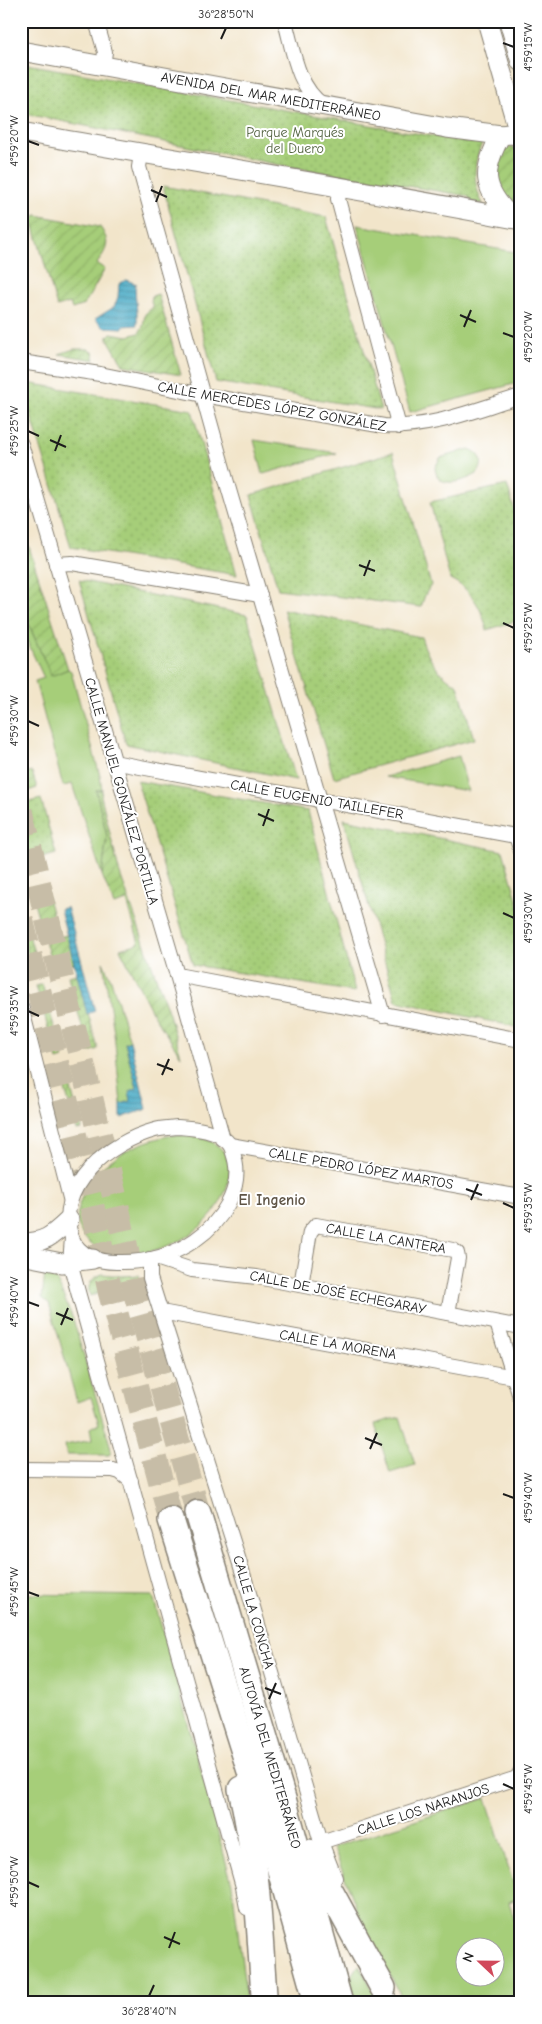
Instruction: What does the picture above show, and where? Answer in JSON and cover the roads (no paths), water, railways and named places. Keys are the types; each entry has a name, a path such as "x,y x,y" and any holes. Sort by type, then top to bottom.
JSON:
{"highway":[{"name":"AUTOVÍA DEL MEDITERRÁNEO","path":"198,1513 284,1802 340,2003"},
{"name":"AUTOVÍA DEL MEDITERRÁNEO","path":"171,1520 272,1841 317,2003"},
{"path":"207,1638 213,1686 250,1832 264,1999"},
{"path":"284,1802 329,1892 387,1995"}],"street":[{"path":"96,21 105,52 103,66"},
{"path":"285,21 301,79 316,100 323,105"},
{"path":"487,21 515,136 488,160 488,182 496,202 516,219"},
{"path":"509,21 520,58"},
{"name":"AVENIDA DEL MAR MEDITERRÁNEO","path":"21,51 447,128 515,136"},
{"path":"292,99 301,79"},
{"path":"21,132 516,219"},
{"path":"142,154 139,167 260,595 383,1015"},
{"path":"341,187 338,199 399,427"},
{"name":"CALLE MERCEDES LÓPEZ GONZÁLEZ","path":"21,362 100,374 203,395 370,425 399,427 429,424 521,396"},
{"name":"CALLE MANUEL GONZÁLEZ PORTILLA","path":"21,444 226,1142"},
{"path":"56,564 72,562 260,595"},
{"name":"CALLE EUGENIO TAILLEFER","path":"113,762 518,836"},
{"path":"518,836 521,851"},
{"path":"177,975 521,1040"},
{"path":"21,1006 70,1198 70,1263 243,1887 264,1999"},
{"path":"21,1255 70,1263 93,1259 120,1262 167,1255 194,1241 208,1230 221,1215 236,1182 235,1161 226,1142 210,1132 178,1127 155,1130 118,1146 97,1161 83,1177 70,1198"},
{"name":"CALLE PEDRO LÓPEZ MARTOS","path":"226,1142 521,1197"},
{"name":"CALLE LA CANTERA","path":"301,1285 310,1232 316,1226 453,1250 457,1253 458,1258 448,1313"},
{"path":"21,1243 36,1243 70,1229"},
{"path":"70,1229 81,1252 93,1259"},
{"name":"CALLE DE JOSÉ ECHEGARAY","path":"153,1258 192,1270 216,1271 301,1285 521,1327"},
{"name":"CALLE LA CONCHA","path":"153,1258 150,1278 246,1583 321,1842 334,1877 387,1995"},
{"name":"CALLE LA MORENA","path":"161,1312 514,1377"},
{"path":"497,1322 521,1400"},
{"path":"113,1470 120,1461 122,1450"},
{"path":"21,1469 113,1470 120,1472 131,1481"},
{"name":"CALLE LOS NARANJOS","path":"321,1842 519,1777"}],"water":[{"path":"126,280 137,284 135,285 137,325 123,326 123,328 103,327 95,319 114,307 118,297 119,284"},
{"path":"67,907 95,1011 87,1014 60,909"},
{"path":"130,1041 147,1109 121,1118 121,1104 131,1101 129,1091 137,1088 125,1043"}],"tunnel":[{"path":"21,811 116,1202 135,1291 198,1513"},
{"path":"21,919 91,1202 110,1291 171,1520"}],"district":[{"name":"El Ingenio","path":"272,1200"}],"park label":[{"name":"Parque Marqués del Duero","path":"295,140"}]}
